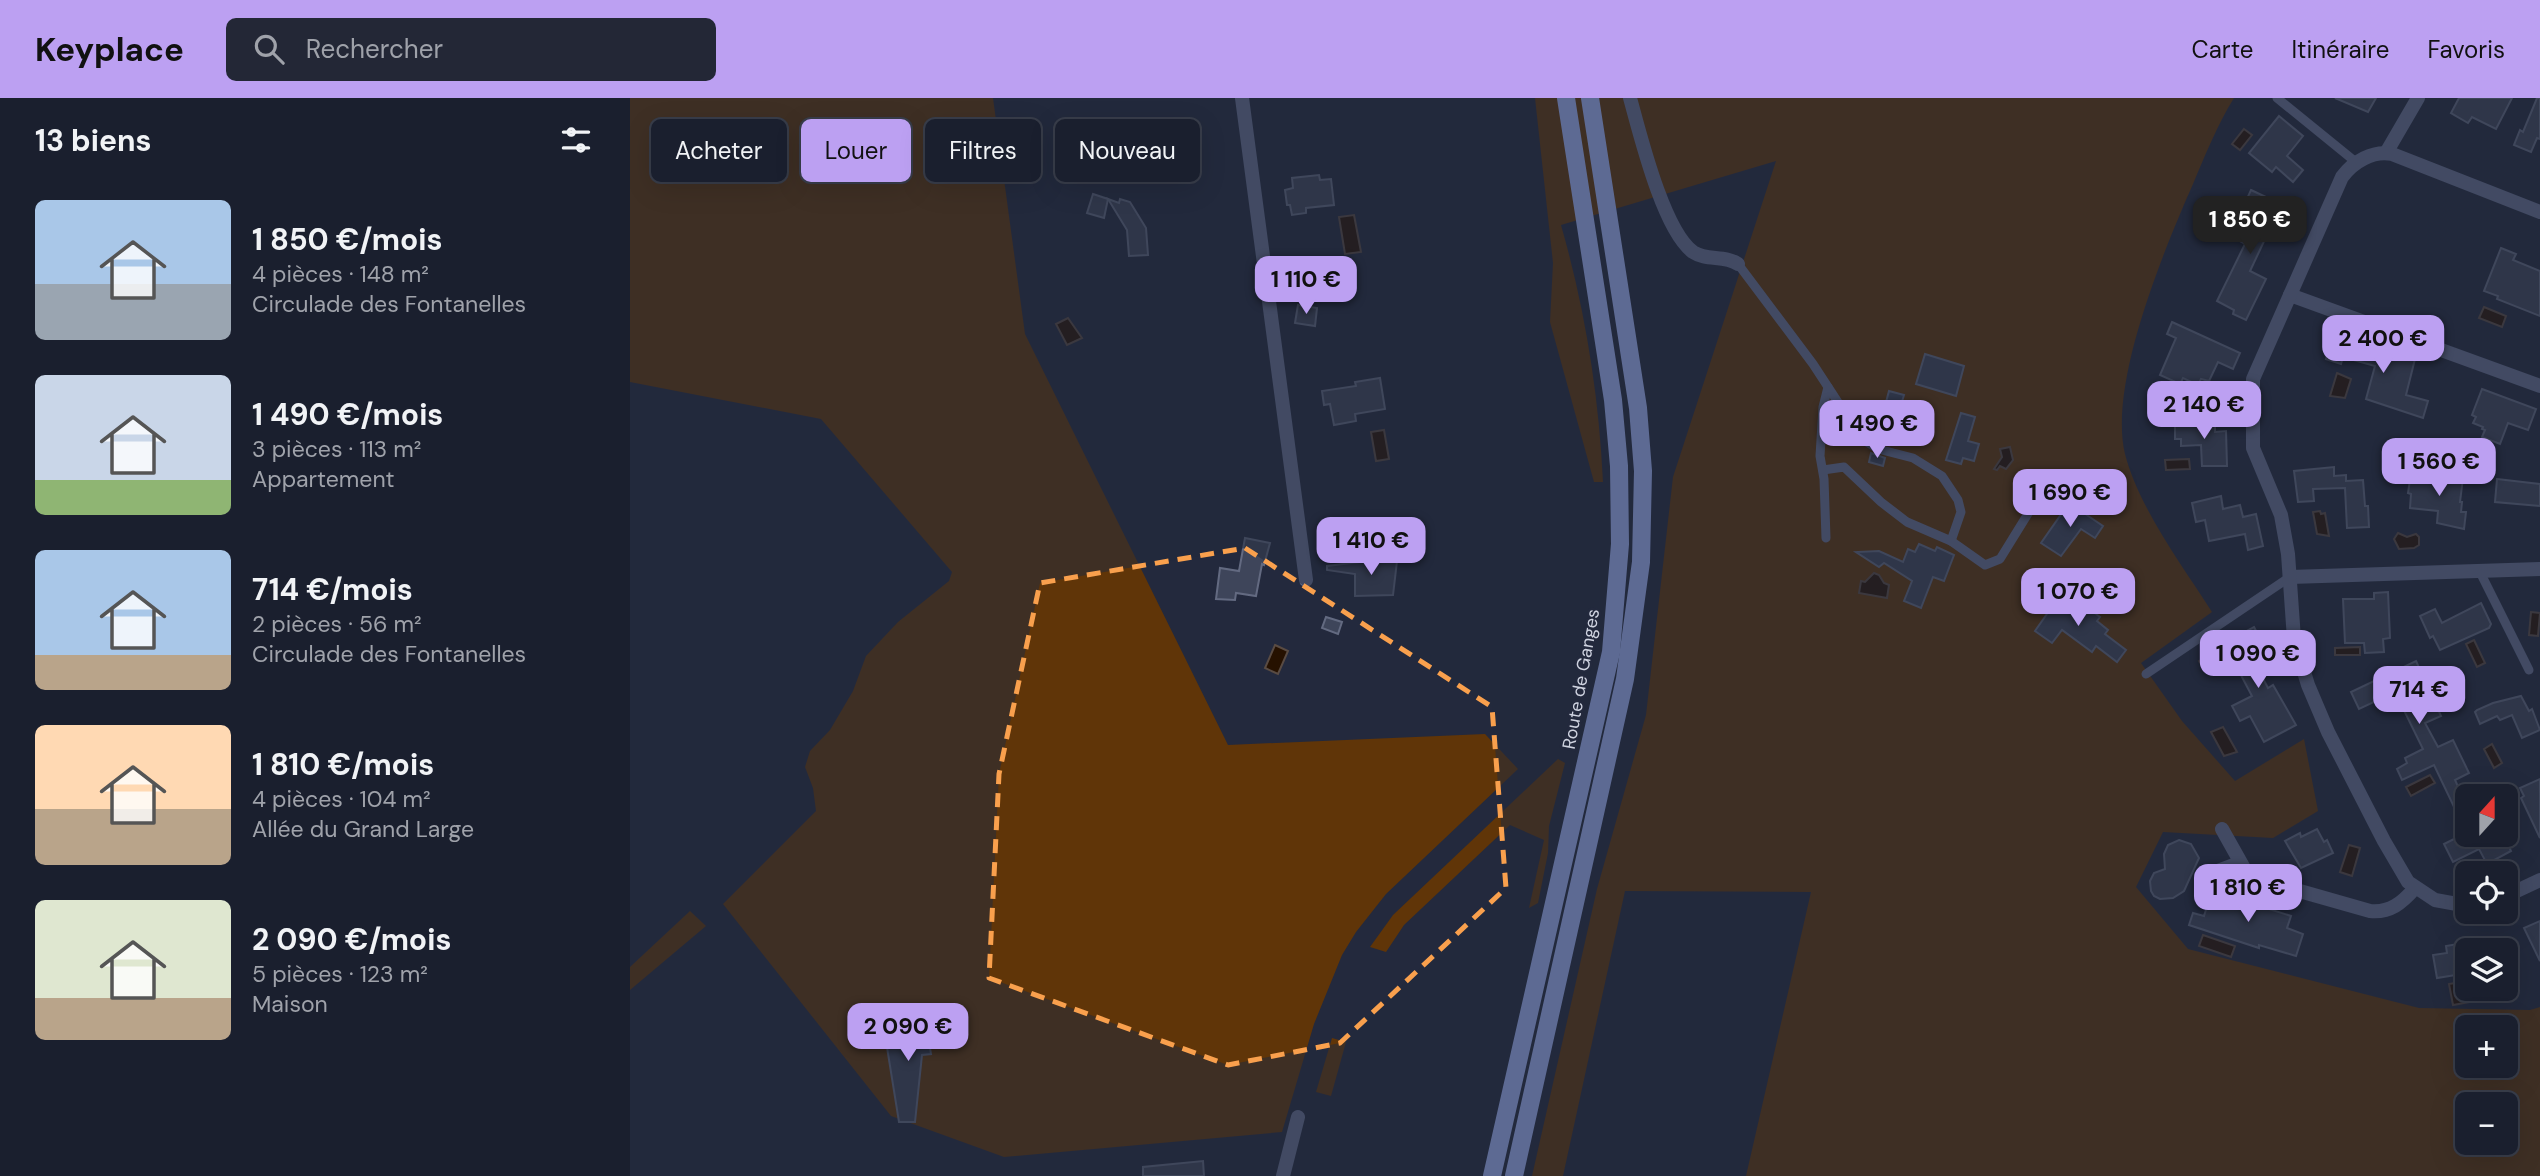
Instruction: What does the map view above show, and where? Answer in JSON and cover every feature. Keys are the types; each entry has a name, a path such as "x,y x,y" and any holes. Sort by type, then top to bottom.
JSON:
{"main road":[{"name":"Route de Ganges","path":"1492,1176 1611,652 1619,575 1619,466 1613,400 1566,98"},
{"path":"1514,1176 1625,679 1641,562 1643,471 1638,408 1590,98"}],"street":[{"path":"1242,98 1306,580"},
{"path":"1630,98 1668,214 1682,240 1690,250 1701,256 1731,260 1738,264"},
{"path":"2386,153 2418,98"},
{"path":"2455,904 2435,900 2409,882 2384,841 2328,732 2308,685 2294,639 2290,577 2281,515 2253,448 2253,379 2342,177 2349,167 2374,155 2386,153 2424,165 2540,212"},
{"path":"2290,295 2540,386"},
{"path":"2290,577 2540,569"},
{"path":"2221,829 2254,878 2370,911 2382,912 2393,908 2415,888"},
{"path":"2518,890 2540,880"},
{"path":"1283,1176 1298,1117"}],"lane":[{"path":"2277,98 2357,163"},
{"path":"1738,264 1828,387 1862,439 1878,449 1913,457 1942,476 1958,500 1961,512 1951,541"},
{"path":"1826,538 1819,456 1823,407 1828,387"},
{"path":"1822,470 1844,467 1907,522 1951,541 1984,565 2000,559 2034,505 2045,495 2071,495 2080,504"},
{"path":"2479,570 2529,670"},
{"path":"2146,674 2290,577"},
{"path":"2200,875 2240,860"}],"highlighted area":[{"path":"1245,548 1492,707 1506,888 1340,1043 1228,1065 989,978 999,774 1040,583"}],"shaded area":[{"path":"630,98 993,98 996,119 925,119 925,182 1004,182 1025,334 1228,745 1485,734 1518,769 1386,894 1356,932 1342,955 1314,1024 1282,1132 1004,1157 891,1116 723,904 816,811 813,788 805,767 810,751 830,730 853,691 866,656 898,622 949,581 952,572 821,419 630,382"},
{"path":"1535,98 2234,98 2207,152 2154,280 2131,355 2124,392 2122,425 2125,454 2140,495 2162,536 2212,612 2141,663 2182,721 2235,781 2304,739 2318,811 2273,838 2163,832 2136,887 2188,949 2419,1008 2530,1010 2540,1007 2540,1176 1746,1176 1811,892 1625,891 1563,1176 1532,1176 1597,889 1646,715 1673,477 1776,161 1561,225 1589,352 1603,482 1594,482 1550,322 1553,263"},
{"path":"2244,129 2252,135 2240,150 2232,144"},
{"path":"1354,215 1361,252 1345,254 1339,217"},
{"path":"2484,307 2506,316 2502,327 2479,318"},
{"path":"1068,318 1082,338 1067,345 1056,324"},
{"path":"2337,373 2351,379 2345,398 2330,396"},
{"path":"1384,430 1389,459 1376,461 1371,432"},
{"path":"2010,447 2013,460 2006,469 2000,466 1997,470 1994,469 2002,457 2000,449"},
{"path":"2189,459 2190,469 2166,470 2165,460"},
{"path":"2320,511 2321,514 2325,513 2329,536 2317,534 2313,512"},
{"path":"2398,533 2407,537 2416,534 2419,537 2419,545 2399,549 2394,539"},
{"path":"1874,573 1889,585 1887,598 1859,593 1861,581 1865,582"},
{"path":"2531,612 2540,613 2538,636 2529,635"},
{"path":"2474,640 2485,663 2477,667 2466,644"},
{"path":"1275,645 1288,651 1278,674 1265,668"},
{"path":"2360,647 2360,655 2335,655 2335,648"},
{"path":"2220,649 2225,658 2204,669 2199,661"},
{"path":"2223,727 2237,752 2224,756 2211,732"},
{"path":"2492,744 2502,763 2494,768 2484,749"},
{"path":"1558,759 1565,763 1549,826 1548,853 1538,903 1529,908 1544,840 1510,825 1404,925 1386,952 1370,947 1393,915"},
{"path":"2430,775 2435,783 2411,796 2406,787"},
{"path":"2349,845 2360,848 2352,876 2340,872"},
{"path":"690,911 706,926 630,990 630,967"},
{"path":"2203,935 2235,946 2231,957 2199,946"},
{"path":"2455,983 2455,1001 2475,1001 2453,1005 2449,984"},
{"path":"1332,1038 1346,1042 1331,1096 1316,1092"}],"building":[{"path":"2335,98 2376,98 2368,112"},
{"path":"2459,98 2512,98 2496,129 2472,117 2468,123 2451,113"},
{"path":"2537,98 2540,98 2540,139 2537,138 2531,152 2514,145 2520,130 2523,132"},
{"path":"2279,116 2303,136 2287,156 2303,170 2293,182 2276,167 2272,172 2249,153"},
{"path":"1319,175 1320,180 1331,179 1334,205 1306,208 1306,213 1292,215 1290,205 1287,205 1285,190 1293,188 1292,178"},
{"path":"2251,190 2287,207 2280,221 2275,218 2250,271 2266,279 2246,320 2233,314 2234,310 2217,301 2245,244 2238,240 2253,207 2245,203"},
{"path":"1093,194 1108,199 1104,218 1087,213"},
{"path":"1108,199 1119,203 1120,199 1130,202 1146,228 1148,255 1129,256 1127,230"},
{"path":"2501,248 2516,254 2513,260 2540,271 2540,316 2484,291"},
{"path":"1298,305 1317,308 1315,326 1295,323"},
{"path":"2172,322 2240,353 2233,369 2218,362 2209,381 2201,379 2198,385 2183,378 2180,384 2160,375 2176,338 2167,334"},
{"path":"2332,338 2415,359 2406,395 2428,401 2423,418 2366,399 2375,366 2343,357 2341,364 2326,359"},
{"path":"1925,354 1964,366 1956,396 1916,384"},
{"path":"1380,378 1385,409 1355,414 1356,421 1334,425 1330,404 1324,405 1322,391 1356,386 1355,382"},
{"path":"2482,389 2536,409 2528,430 2508,423 2500,444 2482,437 2485,430 2473,423 2476,417 2472,415"},
{"path":"1889,391 1904,395 1889,445 1876,439"},
{"path":"1961,413 1975,417 1968,441 1979,444 1974,461 1963,458 1961,464 1946,460"},
{"path":"2215,421 2215,432 2226,431 2227,466 2202,466 2201,445 2181,446 2181,439 2175,439 2175,423"},
{"path":"1871,453 1885,458 1883,466 1869,462"},
{"path":"2334,467 2334,476 2346,475 2346,481 2363,480 2369,527 2347,528 2345,488 2313,489 2314,501 2298,502 2294,471"},
{"path":"2411,473 2463,478 2460,502 2461,512 2466,512 2464,529 2437,523 2438,511 2410,508 2411,494 2408,493"},
{"path":"2497,479 2540,484 2540,506 2495,502"},
{"path":"2221,496 2223,509 2240,505 2243,517 2256,514 2263,546 2248,550 2245,534 2209,541 2205,520 2196,522 2192,503"},
{"path":"2069,503 2103,526 2095,538 2081,529 2061,556 2041,543"},
{"path":"1245,538 1270,543 1264,565 1262,564 1256,596 1236,593 1235,600 1216,599 1220,568 1239,571"},
{"path":"1919,544 1935,551 1937,547 1954,555 1944,581 1933,577 1921,608 1904,601 1912,581 1884,563 1879,567 1856,552 1879,551 1903,562 1908,549 1915,552"},
{"path":"1384,559 1385,562 1397,561 1393,595 1355,596 1355,574 1327,570 1327,566"},
{"path":"2388,592 2390,638 2383,639 2384,652 2365,653 2364,643 2345,643 2343,599 2374,599 2374,593"},
{"path":"2061,594 2081,608 2084,605 2100,617 2097,621 2108,630 2105,634 2126,650 2117,662 2096,646 2092,652 2062,630 2052,643 2035,631"},
{"path":"2481,603 2491,624 2489,628 2440,650 2433,636 2430,638 2420,616 2435,609 2442,623"},
{"path":"1326,617 1342,622 1338,634 1322,628"},
{"path":"2254,627 2264,646 2250,654 2268,688 2273,685 2296,725 2264,742 2250,716 2240,721 2232,706 2252,696 2224,643"},
{"path":"2416,661 2441,716 2425,723 2438,747 2453,740 2469,773 2455,780 2455,809 2434,765 2402,780 2397,769 2407,763 2405,758 2423,749 2395,692 2359,709 2351,692"},
{"path":"2521,696 2529,711 2532,709 2540,730 2522,738 2512,715 2500,720 2497,716 2480,724 2475,712 2477,710"},
{"path":"2540,779 2540,838 2521,798 2524,796 2520,788"},
{"path":"2317,829 2324,842 2327,840 2333,853 2301,868 2285,841 2300,833 2301,837"},
{"path":"2455,838 2455,847 2509,847 2511,851 2493,861 2485,861 2479,849 2453,862 2444,844"},
{"path":"2179,840 2191,844 2199,858 2184,891 2173,898 2160,899 2151,891 2150,881 2154,873 2165,869 2164,854 2168,845"},
{"path":"2212,891 2291,916 2287,928 2303,934 2296,956 2259,945 2259,948 2189,925 2193,913 2204,916"},
{"path":"2540,921 2540,961 2524,928"},
{"path":"2455,944 2455,975 2437,978 2433,955 2447,953 2446,946"},
{"path":"924,1011 931,1054 922,1055 915,1122 899,1122 886,1041 902,1039 898,1015"},
{"path":"1203,1161 1204,1176 1143,1176 1143,1167"}]}
